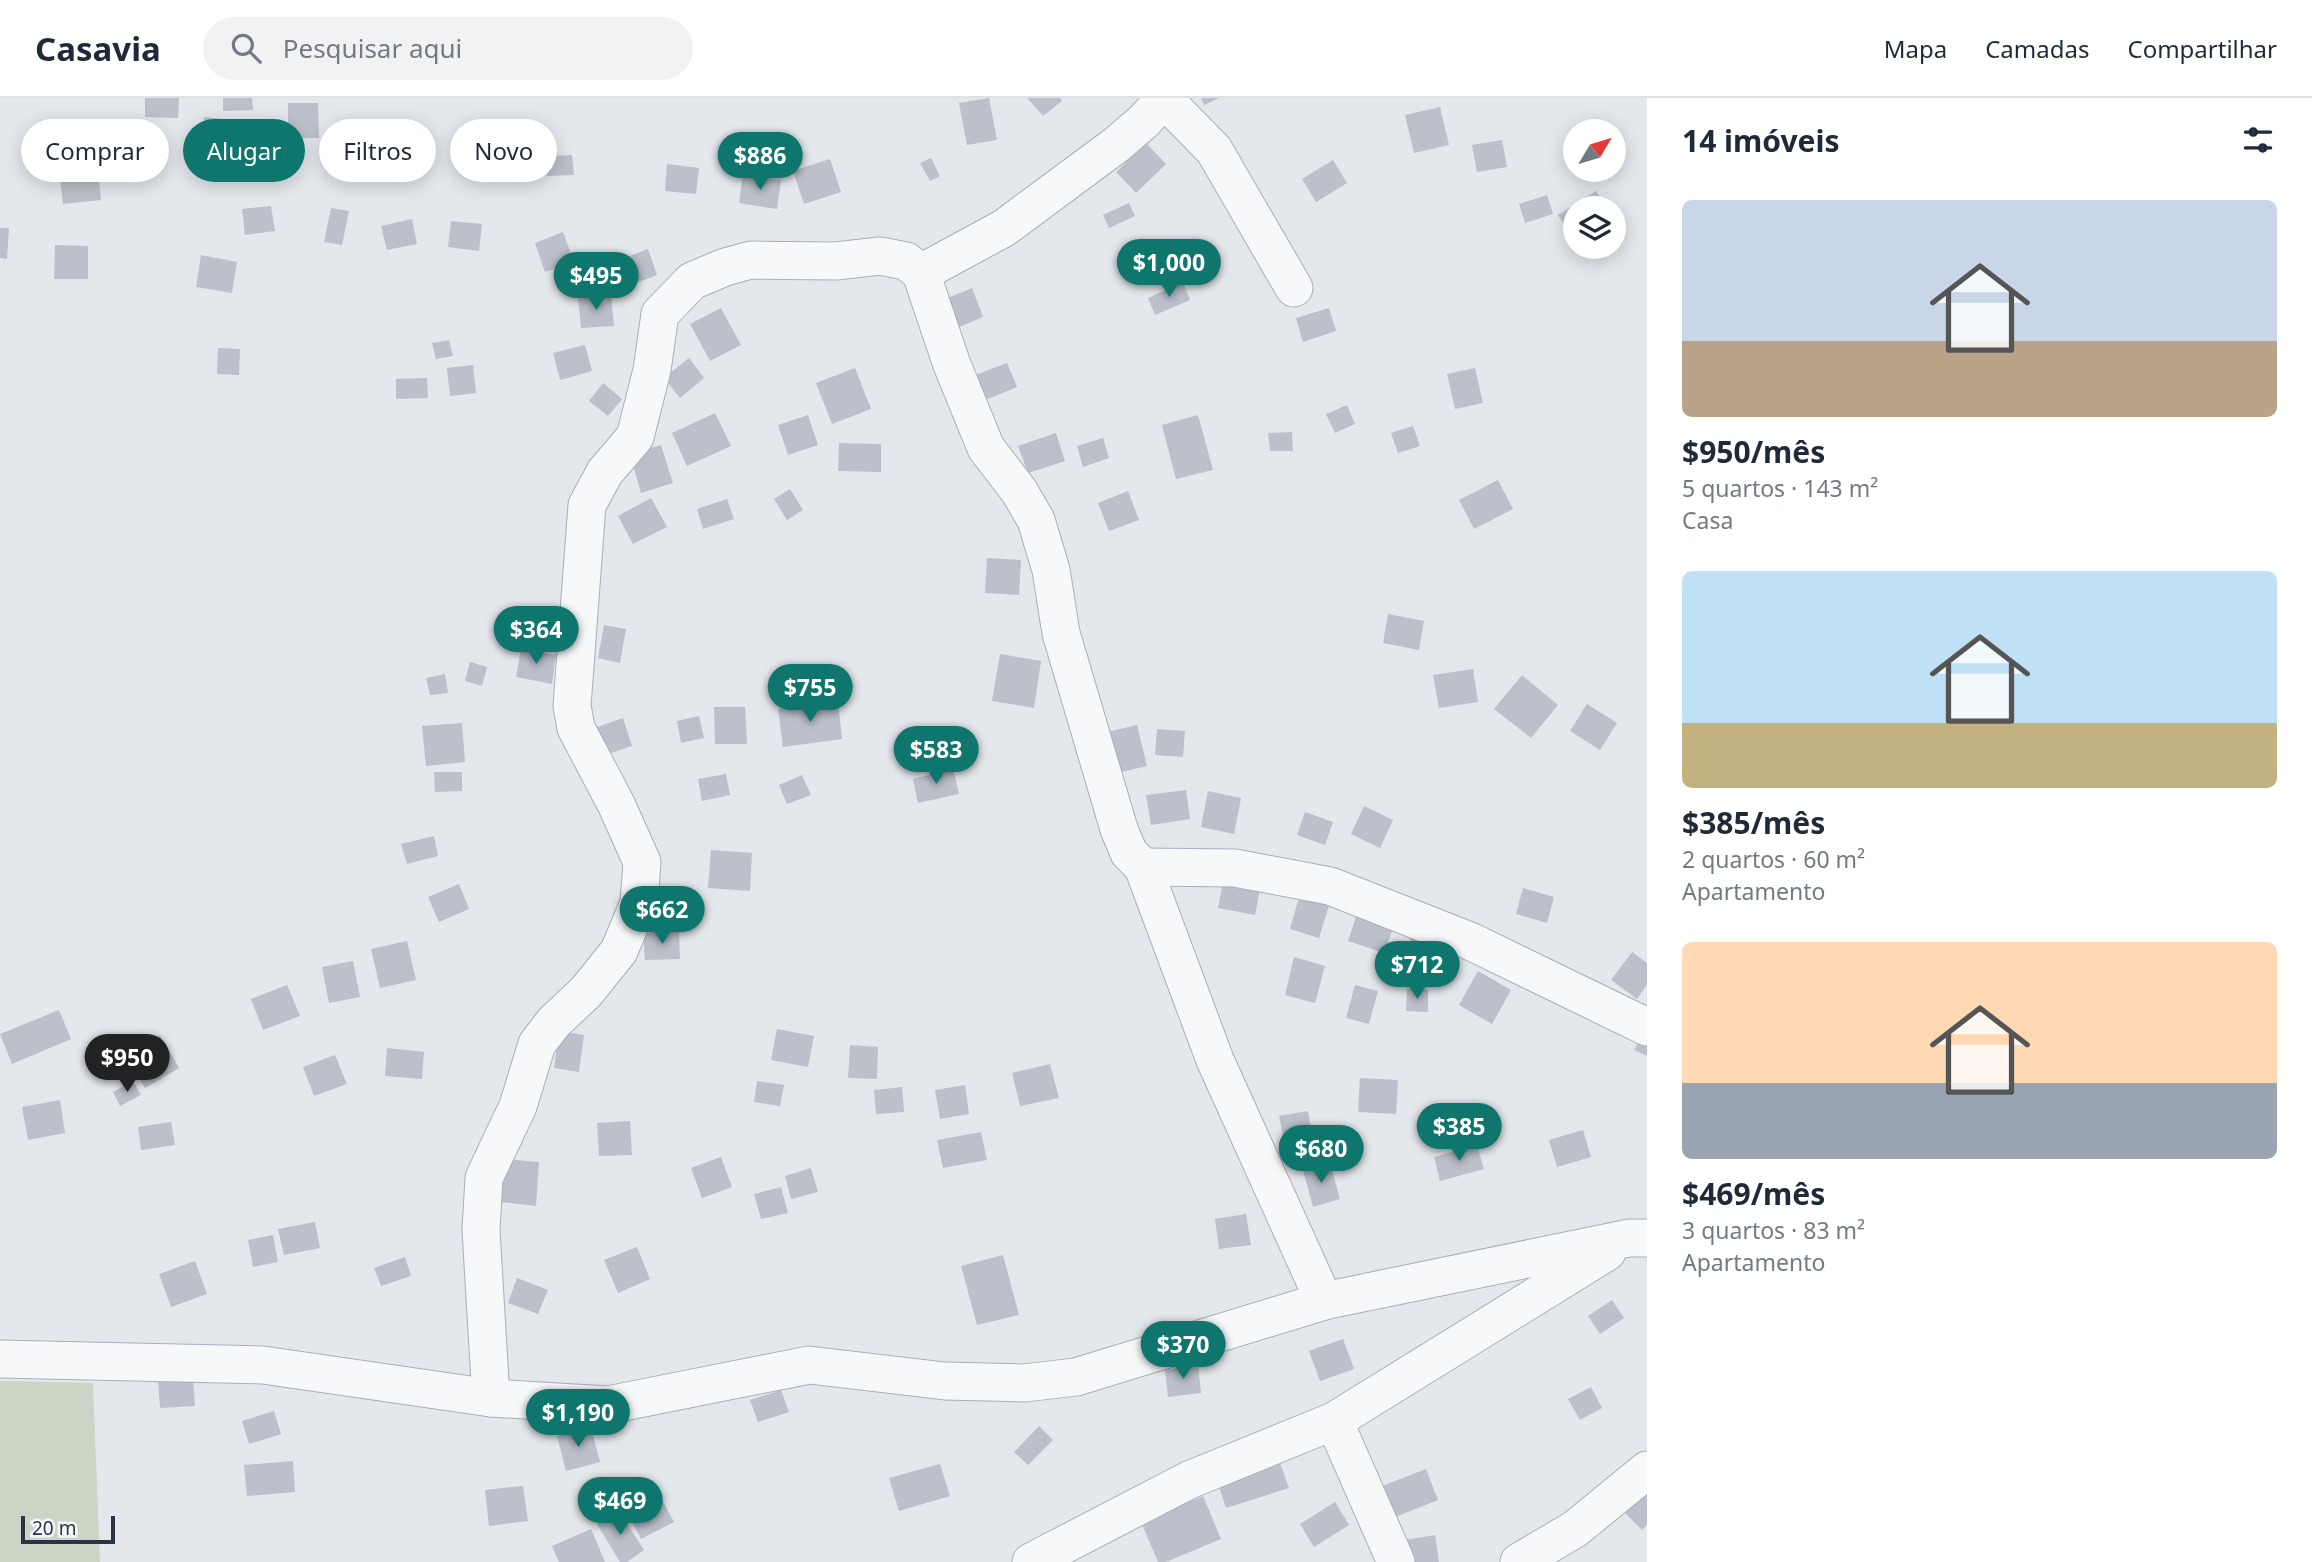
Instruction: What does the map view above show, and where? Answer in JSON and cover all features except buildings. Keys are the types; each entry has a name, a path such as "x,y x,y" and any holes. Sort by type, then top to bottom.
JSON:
{"street":[{"path":"921,274 1004,228 1116,145 1165,98 1214,150 1294,288"},
{"path":"491,1398 481,1230 484,1178 518,1106 537,1044 554,1022 586,992 619,951 639,903 642,862 621,814 576,728 572,706 587,505 605,472 635,437 652,370 660,314 692,281 724,267 751,260 836,261 880,256 906,261 921,274 951,362 986,448 1019,491 1036,520 1051,570 1061,633 1119,829 1129,853 1143,867 1215,1060 1324,1301"},
{"path":"1143,867 1235,869 1329,886 1472,942 1647,1027"},
{"path":"0,1359 263,1365 491,1398 608,1405 809,1365 945,1381 1024,1383 1076,1377 1324,1301 1641,1235"},
{"path":"1031,1562 1189,1480 1334,1422 1641,1235"},
{"path":"1334,1422 1396,1562"},
{"path":"1519,1562 1575,1529 1647,1470"}],"green space":[{"path":"0,1381 93,1383 100,1562 0,1562"}]}
